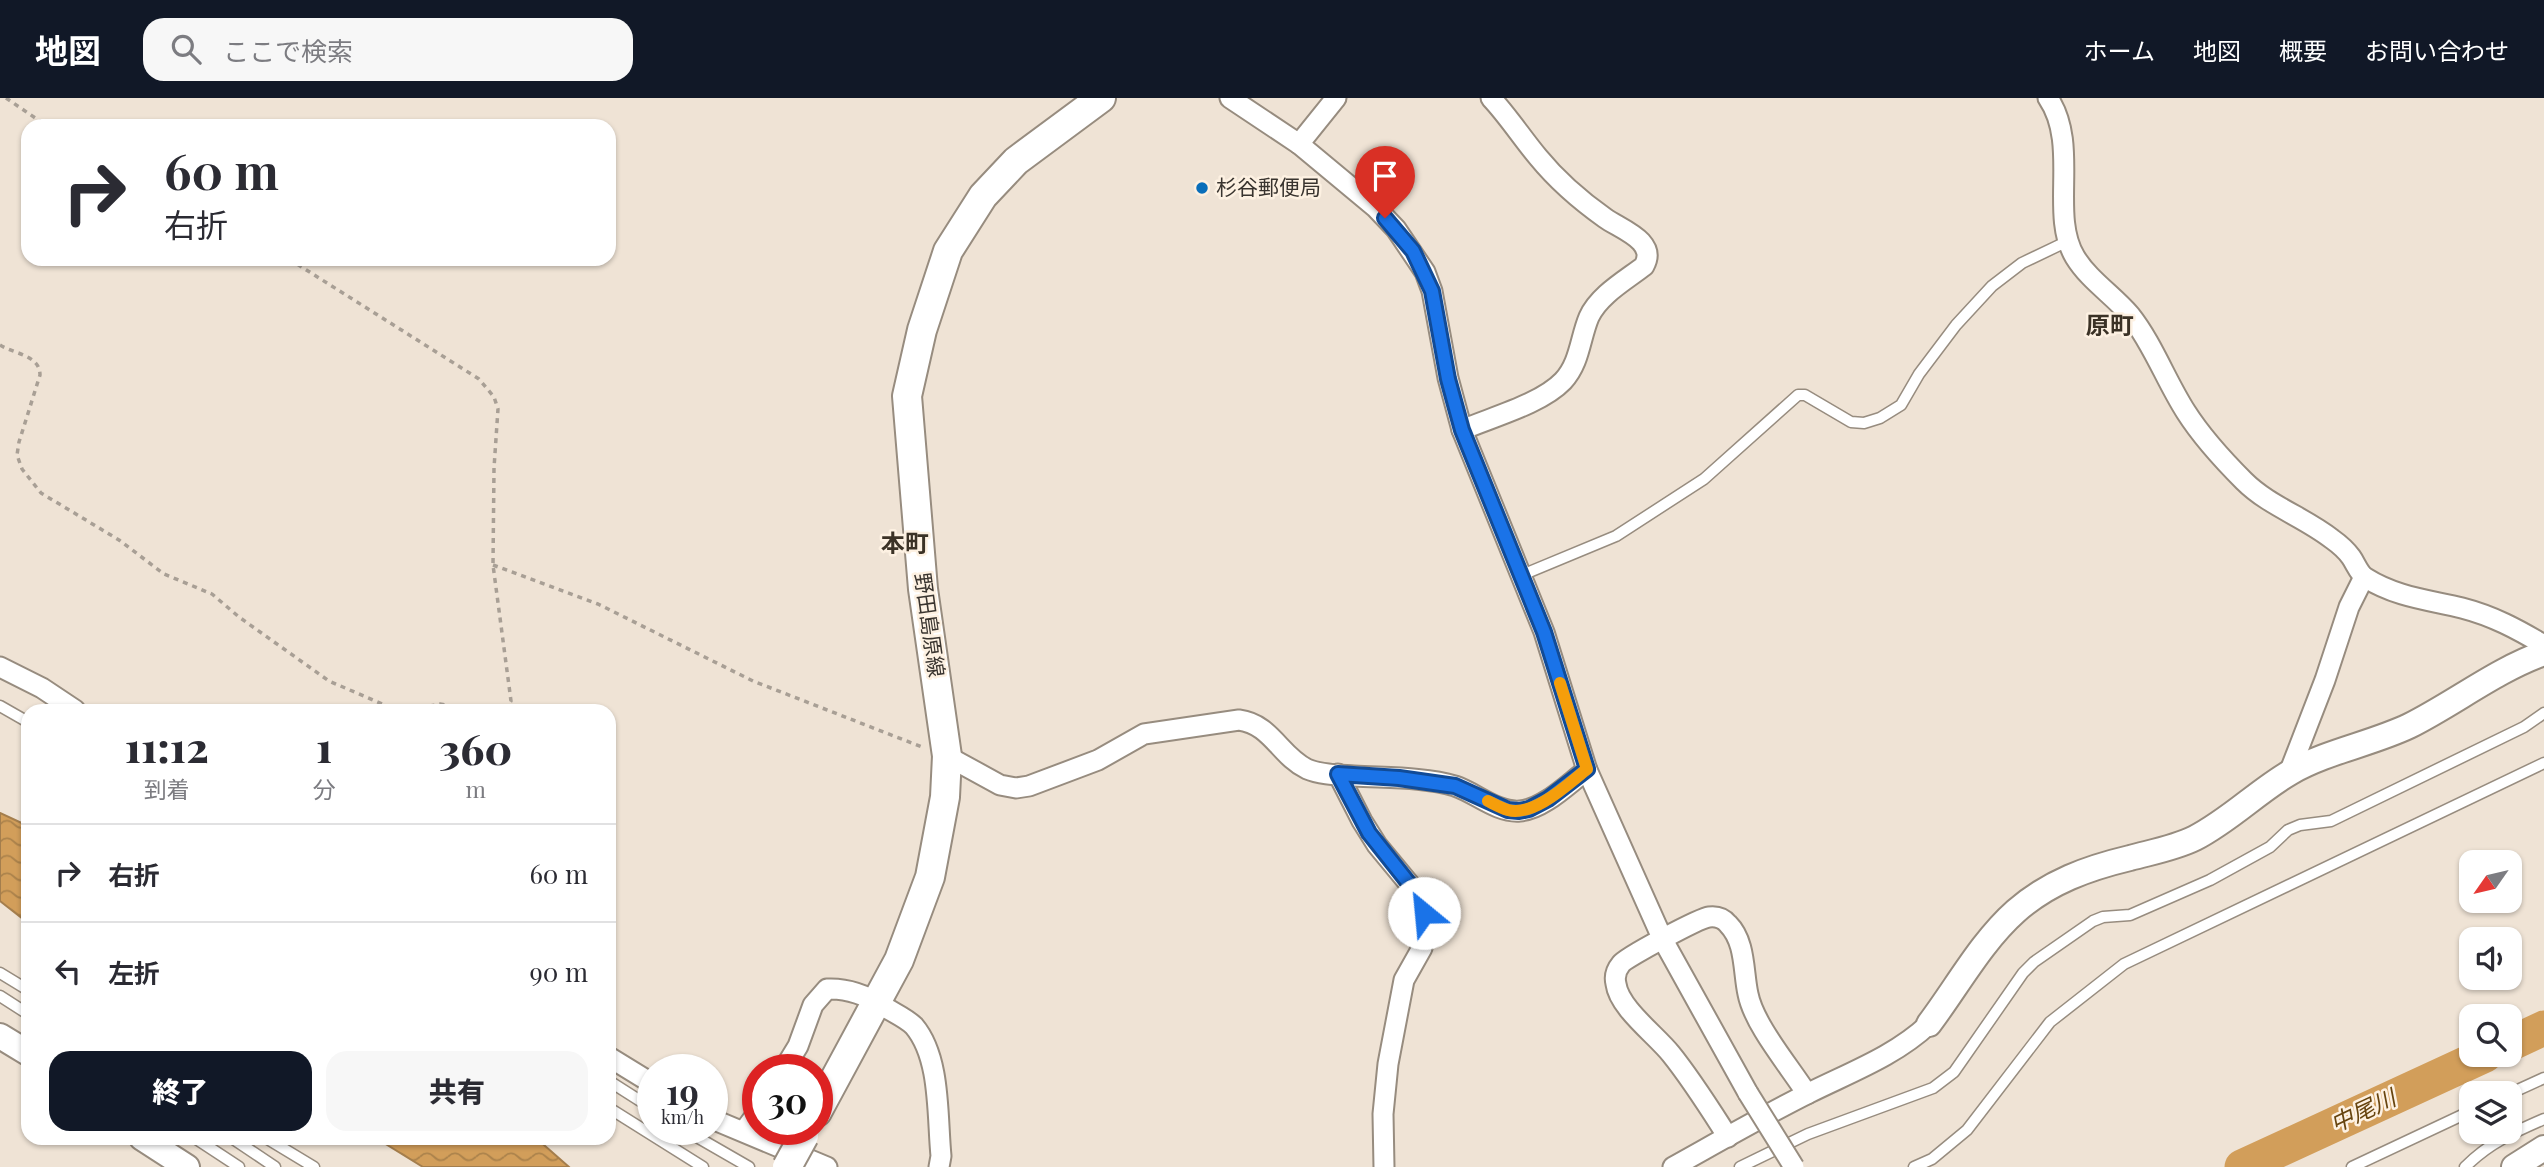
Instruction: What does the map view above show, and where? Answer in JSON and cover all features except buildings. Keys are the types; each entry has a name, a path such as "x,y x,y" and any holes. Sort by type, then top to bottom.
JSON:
{"main road":[{"name":"野田島原線","path":"833,1083 900,960 930,877 945,797 947,756 922,576 907,396 922,330 948,251 983,196 1016,161 1101,98"},
{"name":"野田島原線","path":"787,1167 799,1145"}],"street":[{"path":"1299,144 1336,98"},
{"path":"1462,430 1537,399 1562,382 1574,364 1589,317 1595,307 1647,260 1641,242 1605,218 1548,168 1491,98"},
{"path":"1673,1167 1807,1094 1893,1053 1912,1040 1929,1024 1987,944 2016,912 2049,887 2075,874 2175,846 2196,837 2289,773 2308,763 2373,742 2407,727 2522,661 2542,641 2505,622 2463,609 2406,597 2364,577 2349,555 2334,540 2312,524 2263,499 2235,472 2186,414 2156,356 2130,315 2084,270 2068,241 2062,132 2055,109 2048,98"},
{"path":"1240,101 1299,144 1376,208 1413,251 1425,272 1432,291 1448,379 1462,430 1544,632 1587,769 1663,940 1748,1093 1794,1167"},
{"path":"2289,773 2325,680 2349,607 2364,577"},
{"path":"0,667 42,688 66,704"},
{"path":"947,756 1000,785 1016,788 1029,786 1098,760 1144,734 1239,720 1251,721 1306,769 1455,786 1508,810 1519,811 1548,799 1587,769"},
{"path":"1338,774 1367,829 1415,891 1424,913 1422,948 1404,980 1388,1064 1383,1114 1384,1167"},
{"path":"1728,1138 1671,1053 1618,993 1615,974 1619,966 1633,954 1696,920 1719,917 1728,923 1741,949 1752,1009 1807,1094"},
{"path":"793,1054 813,1005 827,989 842,988 877,1002 912,1024 930,1054 941,1156 939,1167"},
{"path":"0,1036 21,1049"},
{"path":"616,1061 637,1074"},
{"path":"153,1145 187,1167"},
{"path":"776,1145 827,1167"},
{"path":"2514,1167 2544,1148"}],"lane":[{"path":"1522,575 1616,536 1704,479 1798,396 1805,396 1851,422 1864,423 1880,418 1901,405 1919,374 1948,335 1992,286 2022,263 2068,241"},
{"path":"0,706 21,718"},
{"path":"1740,1167 1808,1135 1933,1088 1944,1081 1954,1072 2023,973 2034,962 2093,921 2103,917 2130,915 2210,880 2270,847 2288,830 2300,825 2331,821 2524,727 2544,713"},
{"path":"1914,1167 1932,1159 1968,1130 2050,1022 2124,964 2544,763"},
{"path":"0,973 21,986"},
{"path":"0,996 21,1010"},
{"path":"2522,1088 2544,1078"},
{"path":"616,1085 637,1098"},
{"path":"616,1112 703,1167"},
{"path":"2352,1167 2459,1117"},
{"path":"2465,1167 2482,1150 2501,1138 2544,1119"},
{"path":"206,1145 239,1167"},
{"path":"242,1145 275,1167"},
{"path":"278,1145 314,1167"},
{"path":"711,1145 749,1167"}],"path":[{"path":"6,98 37,119"},
{"path":"300,266 479,379 494,397 498,409 494,468 493,565 511,701 509,704"},
{"path":"0,345 33,360 40,369 17,456 22,469 41,493 119,540 164,574 212,594 239,617 329,681 382,704"},
{"path":"493,565 598,604 753,681 947,756"}],"water":[{"path":"0,813 21,823 21,918 0,901"},
{"path":"387,1145 544,1145 569,1167 423,1167"}],"waterway":[{"name":"中尾川","path":"2522,1038 2544,1028"},
{"name":"中尾川","path":"2242,1167 2459,1067"}],"slow traffic":[{"path":"1488,801 1508,810 1529,809 1548,799 1587,769 1560,683"}],"place":[{"name":"杉谷郵便局","path":"1202,188"}],"district":[{"name":"原町","path":"2110,326"},
{"name":"本町","path":"905,544"}],"route":[{"path":"1385,218 1413,251 1432,291 1448,379 1462,430 1544,632 1587,769 1548,799 1519,811 1508,810 1455,786 1399,778 1338,774 1369,833 1415,891 1424,913"}]}
